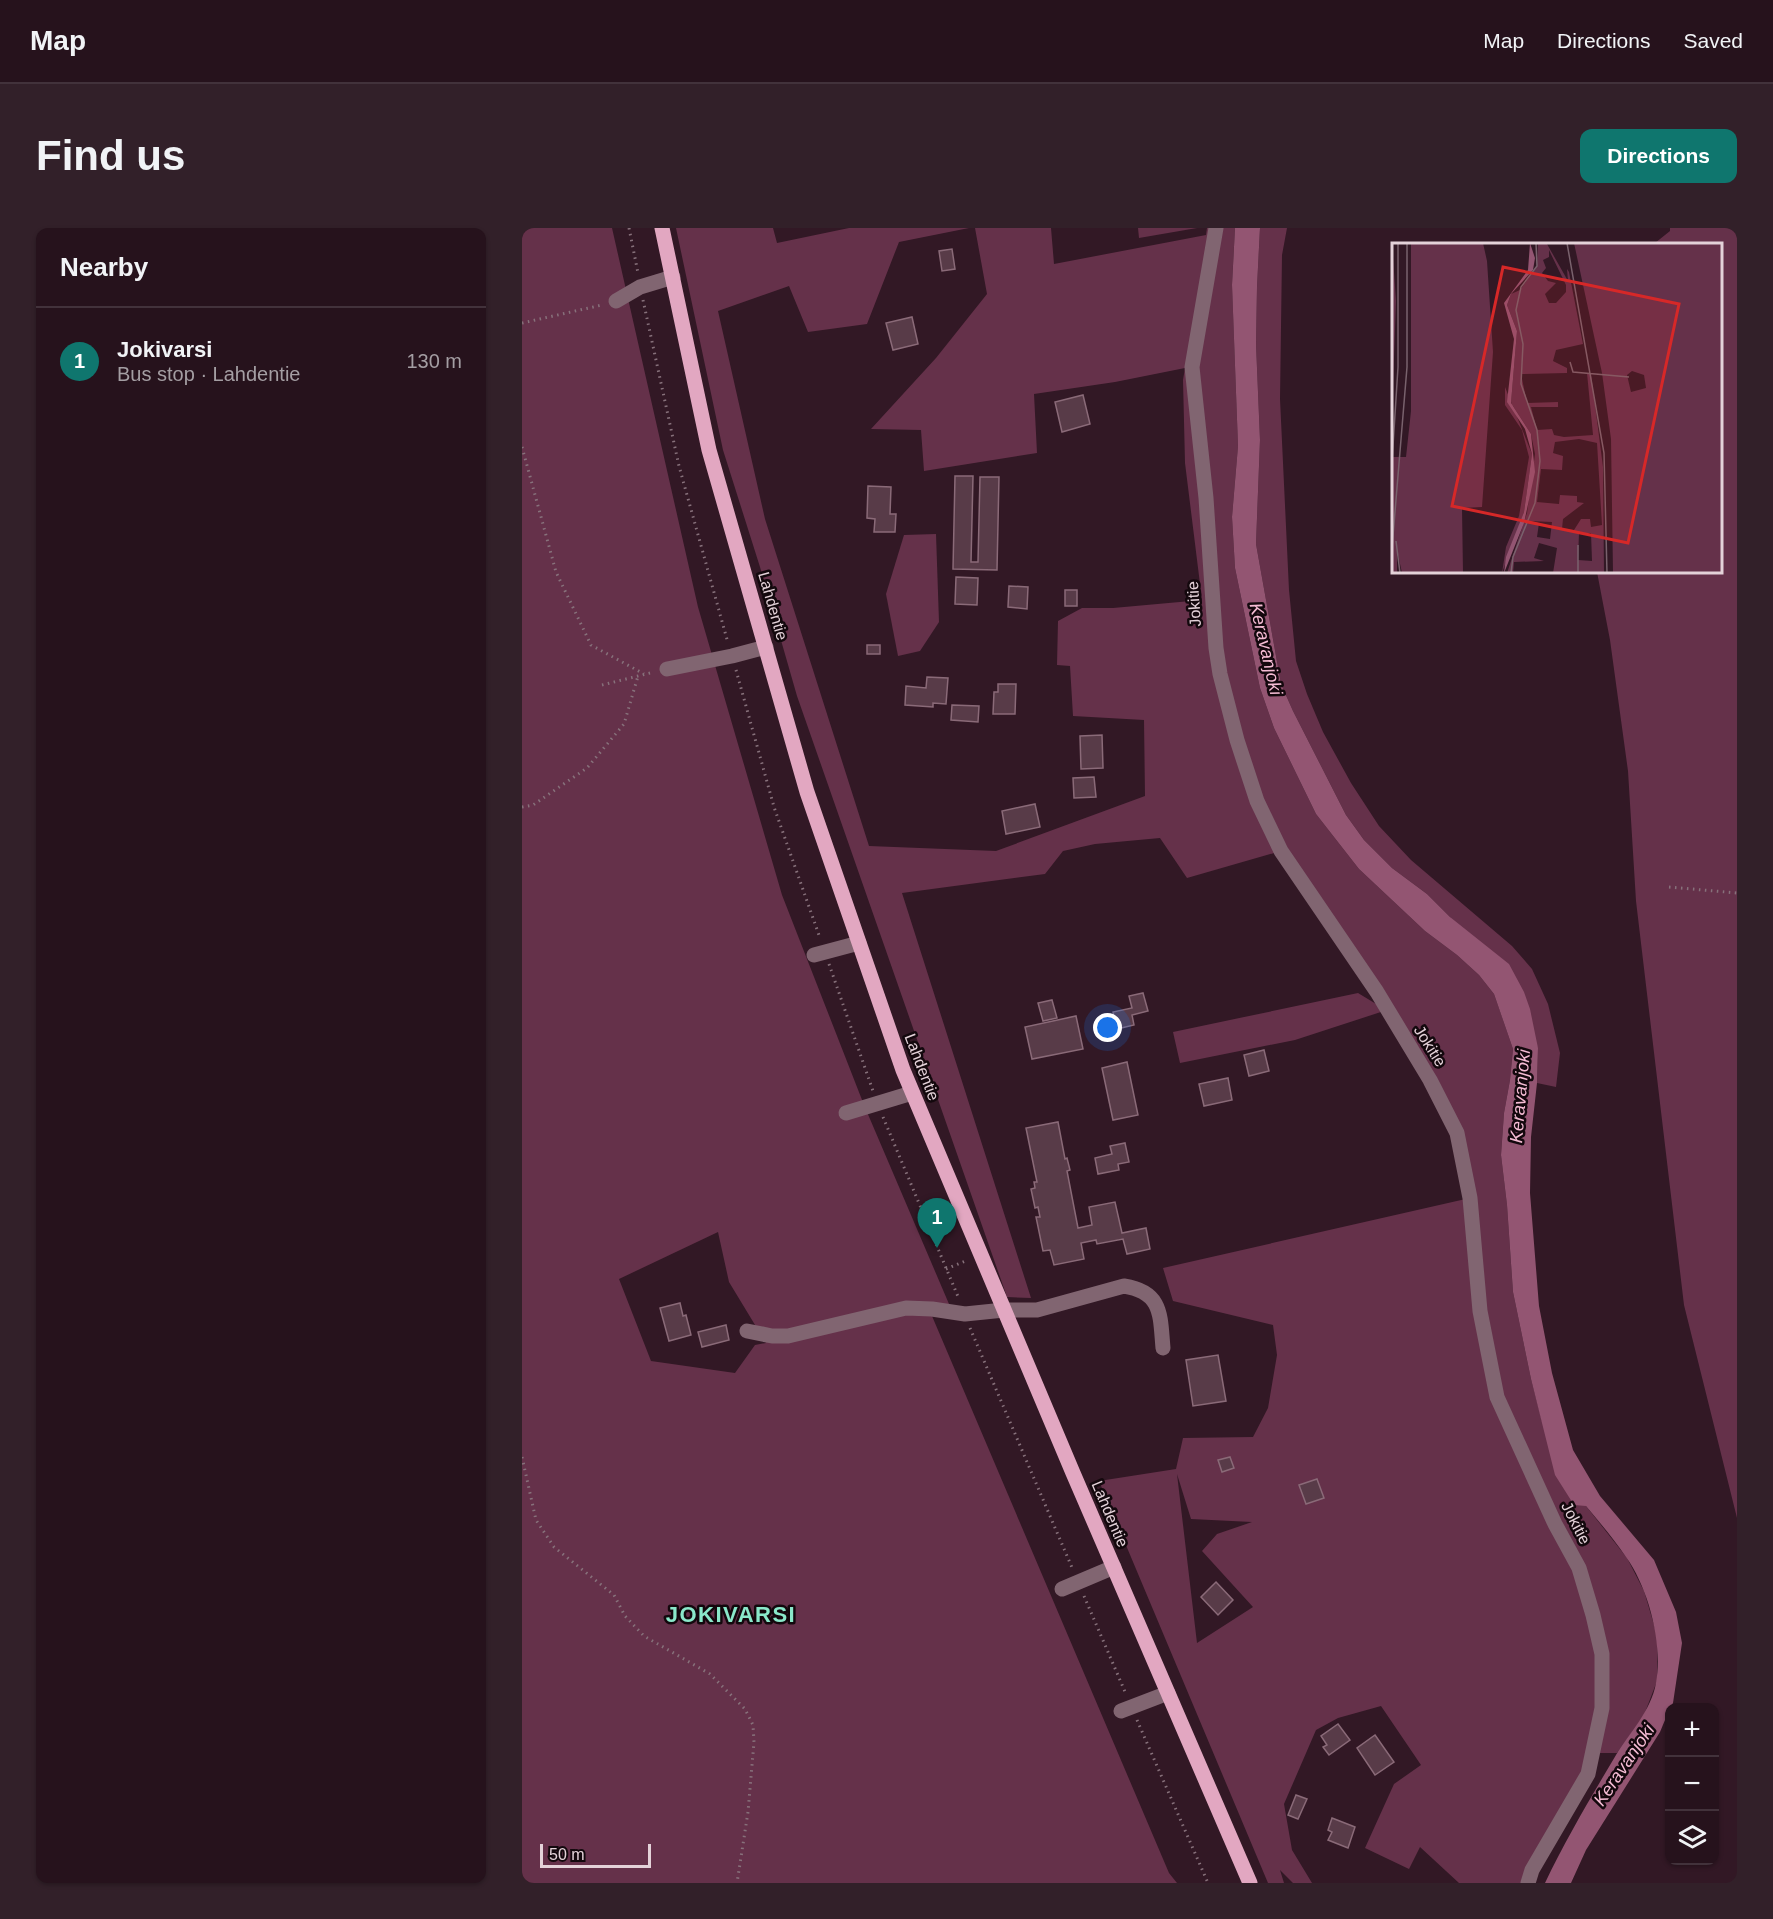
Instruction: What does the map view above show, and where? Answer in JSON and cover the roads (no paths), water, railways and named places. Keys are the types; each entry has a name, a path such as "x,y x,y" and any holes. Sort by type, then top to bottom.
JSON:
{"main road":[{"name":"Lahdentie","path":"662,228 709,450 807,792 912,1093 1250,1883"}],"street":[{"name":"Jokitie","path":"1216,228 1192,367 1206,498 1216,648 1220,674 1237,740 1257,801 1281,851 1377,993 1430,1080 1456,1133 1470,1198 1480,1311 1497,1397 1555,1524 1579,1568 1602,1654 1602,1708 1588,1774 1532,1870 1528,1883"},
{"path":"616,301 640,287 673,277"},
{"path":"667,669 766,647"},
{"path":"814,955 859,943"},
{"path":"846,1113 912,1093"},
{"path":"747,1331 772,1336 788,1336 906,1308 965,1314 1004,1310 1037,1310 1124,1286 1138,1288 1153,1298 1160,1312 1163,1348"},
{"path":"1062,1589 1114,1567"},
{"path":"1121,1711 1168,1693"}],"water":[{"name":"Keravanjoki","path":"1235,228 1260,228 1256,344 1260,440 1256,544 1281,684 1346,815 1364,840 1392,868 1427,894 1450,917 1509,964 1524,992 1538,1048 1531,1137 1530,1193 1539,1306 1552,1373 1573,1450 1600,1496 1654,1560 1676,1612 1682,1643 1673,1703 1665,1703 1665,1720 1660,1732 1586,1850 1571,1883 1545,1883 1588,1802 1650,1703 1658,1668 1656,1634 1641,1585 1626,1557 1586,1506 1574,1505 1555,1475 1531,1379 1513,1292 1501,1155 1513,1049 1494,994 1479,975 1425,931 1359,869 1316,814 1274,728 1260,688 1235,568 1232,517 1238,446 1232,285"}],"place":[{"name":"Jokivarsi","path":"937,1248"}],"district":[{"name":"JOKIVARSI","path":"731,1614"}]}
